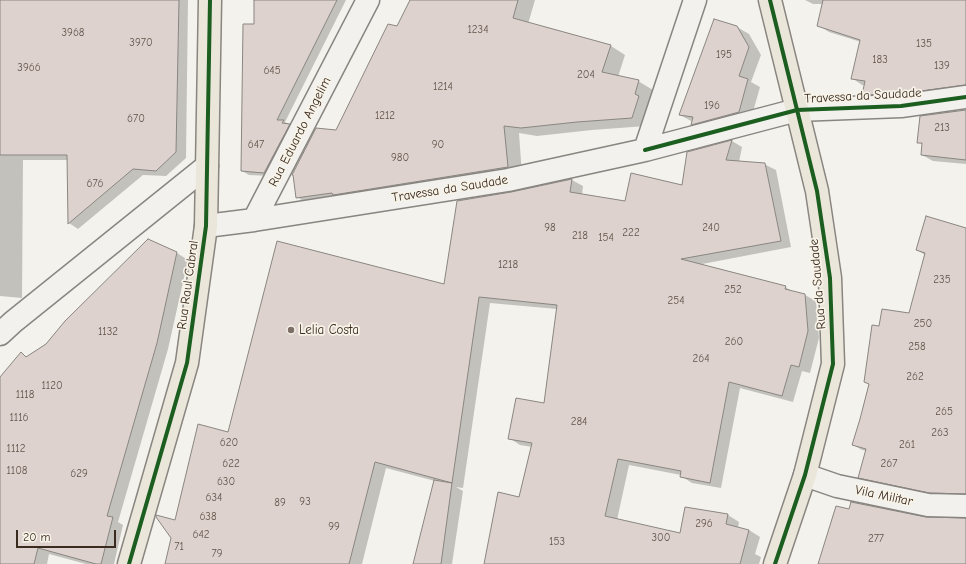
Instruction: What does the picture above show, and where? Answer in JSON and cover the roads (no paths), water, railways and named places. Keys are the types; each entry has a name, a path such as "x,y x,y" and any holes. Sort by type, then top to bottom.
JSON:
{"main road":[{"name":"Rua Raul Cabral","path":"129,564 188,363 206,226 210,0"},
{"name":"Rua da Saudade","path":"770,0 817,191 830,278 833,364 805,475 775,564"}],"street":[{"name":"Rua Eduardo Angelim","path":"254,220 368,0"},
{"path":"645,150 695,0"},
{"name":"Travessa da Saudade","path":"254,220 508,180 645,150 797,110 901,106 966,96"},
{"path":"4,326 207,166"},
{"path":"206,226 254,220"},
{"name":"Vila Militar","path":"805,475 837,486 928,505 966,506"}],"place":[{"name":"Lelia Costa","path":"291,330"}]}
